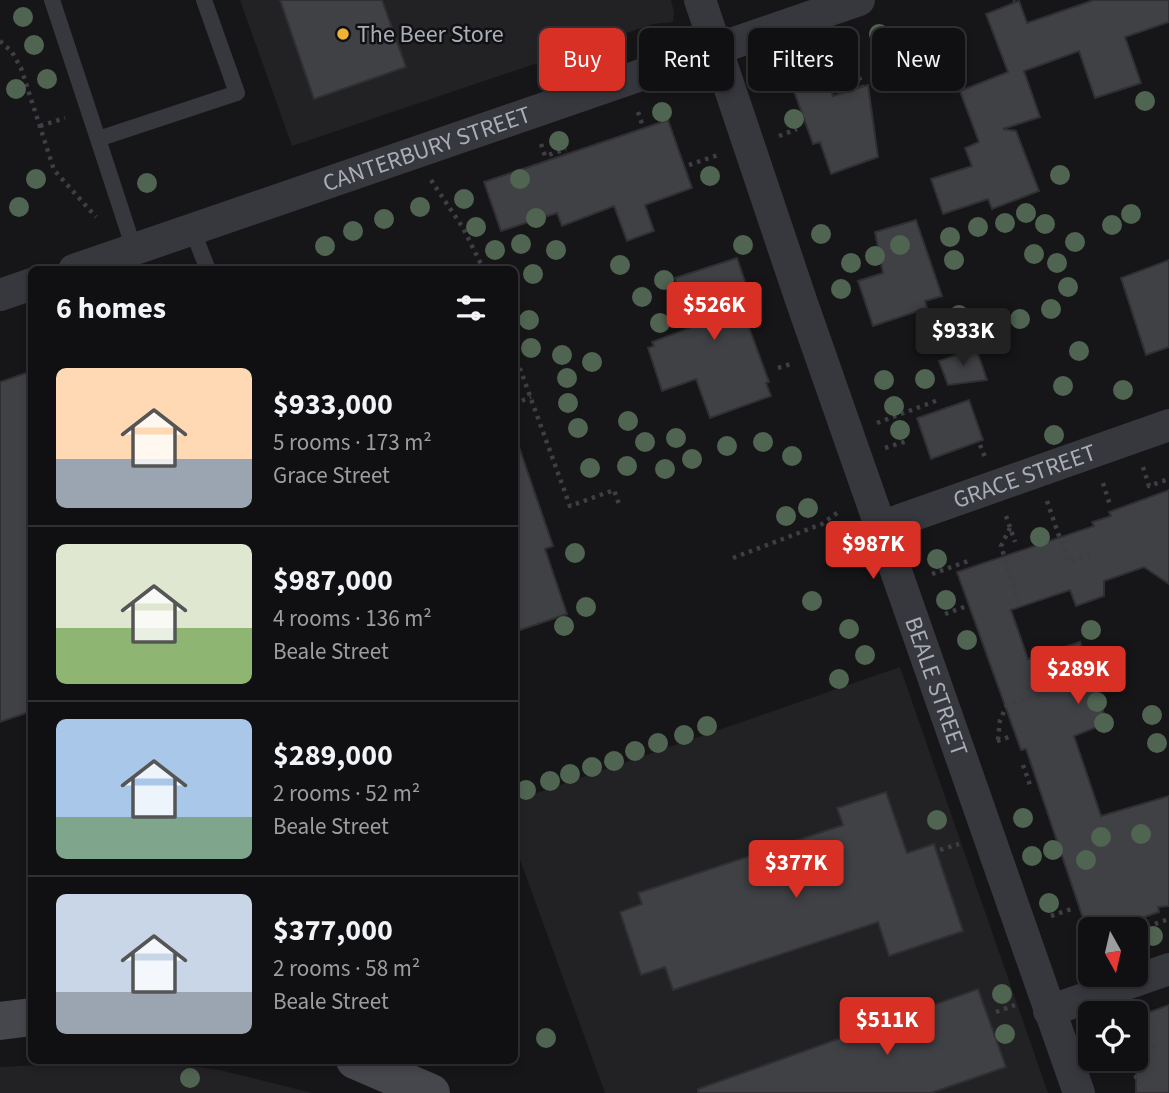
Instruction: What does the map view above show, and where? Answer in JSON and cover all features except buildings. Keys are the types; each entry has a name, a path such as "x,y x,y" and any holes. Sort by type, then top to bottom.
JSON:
{"street":[{"name":"BEALE STREET","path":"700,0 709,28"},
{"name":"CANTERBURY STREET","path":"734,45 859,0"},
{"name":"CANTERBURY STREET","path":"85,266 639,77"},
{"name":"BEALE STREET","path":"730,91 802,303 883,526 1035,1007 1079,1093"},
{"path":"0,295 28,285"},
{"name":"GRACE STREET","path":"883,526 1169,425"},
{"path":"1035,1007 1169,969"},
{"path":"0,1021 28,1018"},
{"path":"364,1064 431,1093"}],"lane":[{"path":"52,0 134,249"},
{"path":"98,139 237,93 205,0"},
{"path":"192,229 206,266"}],"path":[{"path":"0,41 12,52 21,68 54,170 99,220"},
{"path":"858,75 862,86"},
{"path":"773,138 797,129"},
{"path":"537,134 545,156 566,149"},
{"path":"689,165 726,152"},
{"path":"426,172 463,228 482,266"},
{"path":"518,363 570,506 614,490 620,507"},
{"path":"518,402 531,397"},
{"path":"871,425 938,400"},
{"path":"880,450 907,441"},
{"path":"1142,465 1149,486 1169,479"},
{"path":"1102,479 1111,505"},
{"path":"1046,498 1068,562 1096,553"},
{"path":"733,558 832,519 849,502"},
{"path":"1004,512 1015,542"},
{"path":"1010,528 1001,546 1020,606"},
{"path":"923,577 968,561"},
{"path":"937,617 967,606"},
{"path":"998,740 1000,720 1007,705 1052,690"},
{"path":"990,743 1009,737"},
{"path":"1023,765 1031,788"},
{"path":"940,850 965,842"},
{"path":"1042,919 1074,908"},
{"path":"1148,926 1169,919"},
{"path":"996,1012 1035,1007"},
{"path":"1148,1048 1160,1044"},
{"path":"1133,1071 1139,1086"}],"shaded area":[{"path":"240,0 671,0 673,22 653,24 625,33 625,28 539,28 539,63 292,146"},
{"path":"900,667 1048,1093 605,1093 518,854 518,800"},
{"path":"172,1064 220,1070 313,1093 0,1093 0,1067"}],"place":[{"name":"The Beer Store","path":"343,34"}]}
